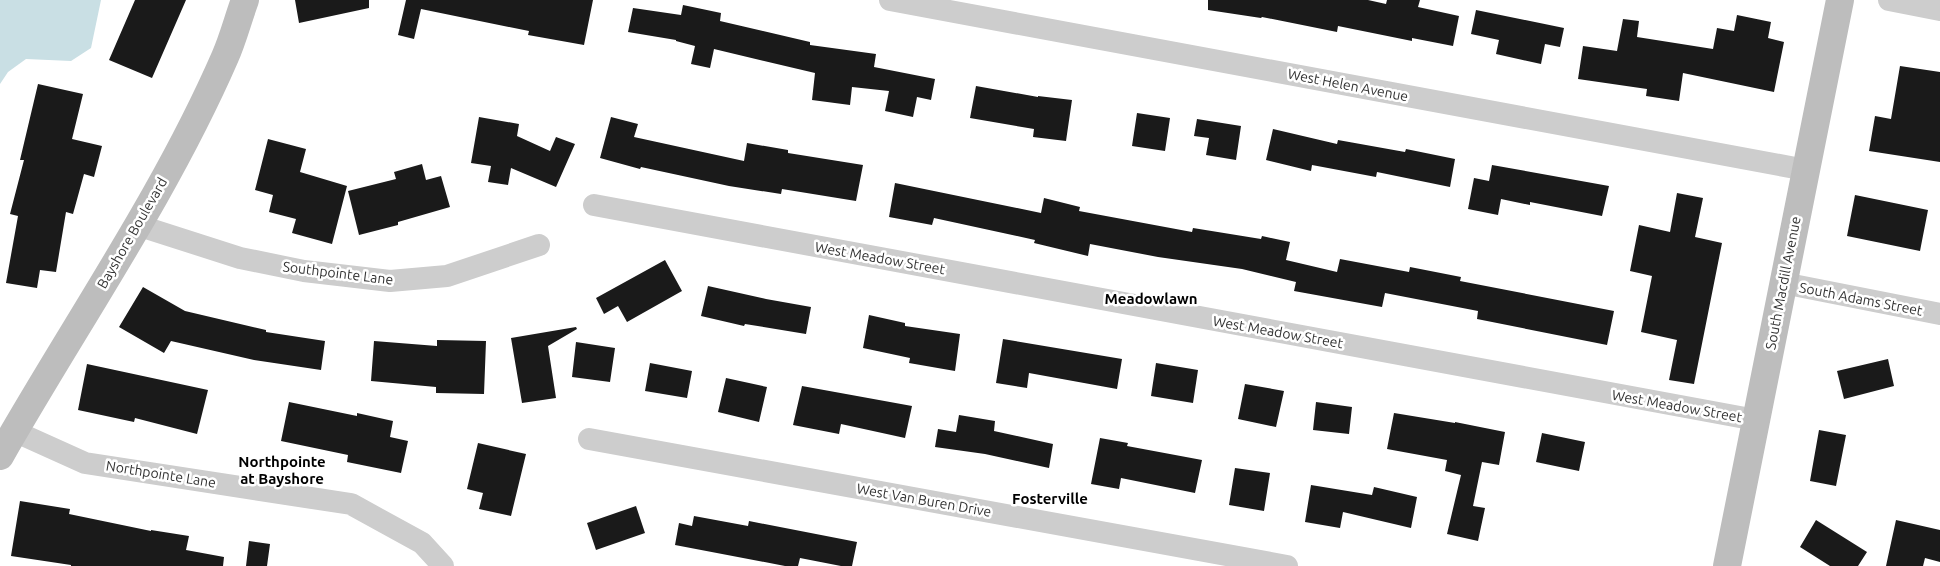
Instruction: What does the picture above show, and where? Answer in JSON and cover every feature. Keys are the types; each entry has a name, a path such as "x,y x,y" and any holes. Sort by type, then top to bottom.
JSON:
{"street":[{"name":"Bayshore Boulevard","path":"0,456 137,225 185,140 225,56 245,0"},
{"name":"West Helen Avenue","path":"890,0 1806,170"},
{"name":"South Macdill Avenue","path":"1727,566 1840,0"},
{"path":"1889,0 1940,10"},
{"name":"West Meadow Street","path":"594,205 1756,420"},
{"name":"Southpointe Lane","path":"137,225 240,258 304,271 390,281 447,276 539,245"},
{"name":"South Adams Street","path":"1783,283 1940,314"},
{"name":"Northpointe Lane","path":"14,431 85,463 352,504 422,543 443,566"},
{"name":"West Van Buren Drive","path":"589,439 1287,566"}],"shaded area":[{"path":"0,0 101,0 91,48 71,61 26,59 8,72 0,84"}],"building":[{"path":"135,0 186,0 152,78 109,60"},
{"path":"295,0 369,0 369,8 299,23"},
{"path":"406,0 593,0 584,45 528,35 529,31 421,9 414,39 398,35"},
{"path":"1208,0 1368,0 1386,4 1387,0 1420,0 1418,7 1459,16 1453,46 1412,38 1412,41 1338,26 1337,32 1262,17 1208,10"},
{"path":"683,5 721,13 720,21 810,42 810,45 876,54 874,67 935,79 931,100 917,97 913,117 885,111 889,91 852,87 850,105 812,100 815,73 714,49 710,68 691,64 695,46 676,40 628,32 633,8 681,15"},
{"path":"1476,10 1564,28 1560,47 1545,44 1541,64 1496,54 1499,40 1471,34"},
{"path":"1737,15 1771,22 1768,38 1784,42 1774,92 1683,73 1679,101 1646,96 1647,89 1578,79 1583,46 1617,51 1623,19 1639,21 1637,37 1713,49 1717,28 1734,31"},
{"path":"1900,66 1940,72 1940,162 1869,151 1875,116 1891,119"},
{"path":"38,84 83,94 72,139 102,146 94,177 84,174 73,214 66,212 56,272 40,270 37,288 6,283 18,216 10,214 24,160 20,160"},
{"path":"976,86 1038,97 1072,100 1066,141 1033,137 1034,129 970,118"},
{"path":"1137,113 1170,118 1165,151 1132,146"},
{"path":"479,117 519,124 517,136 550,151 556,137 575,144 556,187 511,168 508,185 488,182 491,166 471,163"},
{"path":"611,117 638,124 634,137 744,161 747,143 788,150 788,153 863,165 856,201 782,189 781,194 729,186 641,167 640,169 600,158"},
{"path":"1197,119 1241,126 1236,160 1206,155 1209,138 1194,136"},
{"path":"1273,129 1337,144 1338,140 1405,152 1406,149 1455,159 1450,187 1377,172 1376,177 1312,165 1311,171 1266,160"},
{"path":"268,139 306,149 300,172 347,186 332,244 292,233 296,219 269,212 273,195 255,190"},
{"path":"422,164 426,180 441,176 450,207 398,222 398,225 359,235 348,191 396,179 394,172"},
{"path":"1492,165 1609,186 1602,216 1530,202 1530,205 1501,199 1498,215 1468,209 1474,178 1489,181"},
{"path":"895,183 1041,213 1044,198 1080,207 1079,211 1192,232 1193,228 1261,239 1262,236 1290,242 1286,260 1337,272 1340,259 1409,272 1410,267 1461,277 1460,281 1614,311 1607,345 1477,319 1478,311 1385,293 1382,307 1294,291 1296,282 1242,269 1158,257 1090,244 1088,256 1034,243 1035,240 934,218 932,225 889,217"},
{"path":"1677,193 1703,198 1695,237 1722,243 1694,384 1669,380 1677,340 1641,332 1652,276 1630,271 1639,225 1670,232"},
{"path":"1855,195 1928,210 1920,251 1847,236"},
{"path":"665,260 682,291 627,322 618,306 604,314 596,298"},
{"path":"708,286 811,307 806,334 745,324 744,326 701,316"},
{"path":"143,287 185,311 266,330 266,332 325,341 321,370 254,360 171,341 164,353 119,327"},
{"path":"869,315 905,323 905,326 960,334 955,371 909,363 910,358 863,348"},
{"path":"576,327 577,329 548,346 556,398 522,403 511,338"},
{"path":"1003,339 1122,359 1117,389 1029,373 1027,388 996,383"},
{"path":"437,340 486,341 484,394 436,393 436,387 371,381 374,341 437,346"},
{"path":"576,342 615,348 610,382 572,377"},
{"path":"1888,359 1894,386 1844,399 1837,371"},
{"path":"650,363 692,371 687,398 645,391"},
{"path":"1156,363 1198,370 1193,403 1151,396"},
{"path":"87,364 208,390 197,434 135,418 134,422 78,410"},
{"path":"726,378 767,387 759,422 718,412"},
{"path":"1245,384 1284,391 1276,427 1238,419"},
{"path":"802,386 912,406 905,438 841,424 839,434 793,425"},
{"path":"289,402 357,416 357,413 393,421 390,437 408,441 401,473 347,462 348,455 281,441"},
{"path":"1316,402 1352,407 1349,434 1313,430"},
{"path":"1394,413 1505,432 1499,465 1482,462 1473,506 1485,508 1478,541 1447,534 1461,475 1445,471 1447,460 1387,449"},
{"path":"959,415 995,421 994,431 1053,444 1049,468 985,454 935,447 938,429 956,432"},
{"path":"1819,430 1846,435 1836,486 1810,481"},
{"path":"1542,433 1585,442 1579,471 1536,462"},
{"path":"1100,438 1128,443 1127,446 1202,460 1195,493 1121,478 1119,489 1091,484"},
{"path":"478,443 526,454 511,516 479,509 483,493 467,489"},
{"path":"1235,468 1270,473 1264,511 1229,505"},
{"path":"1311,485 1372,495 1374,487 1417,497 1411,528 1343,512 1340,528 1305,522"},
{"path":"20,501 70,509 69,514 151,531 189,536 186,550 224,557 223,566 71,566 11,556"},
{"path":"636,506 645,533 596,550 587,523"},
{"path":"694,516 748,526 749,521 857,542 852,566 841,566 800,558 798,566 785,566 675,545 679,523 692,526"},
{"path":"1816,520 1867,552 1858,566 1830,566 1800,547"},
{"path":"1896,520 1940,530 1940,562 1925,558 1923,566 1886,566"},
{"path":"249,541 270,544 267,566 246,566"}],"district":[{"name":"Meadowlawn","path":"1151,299"},
{"name":"Northpointe at Bayshore","path":"282,470"},
{"name":"Fosterville","path":"1050,499"}]}
